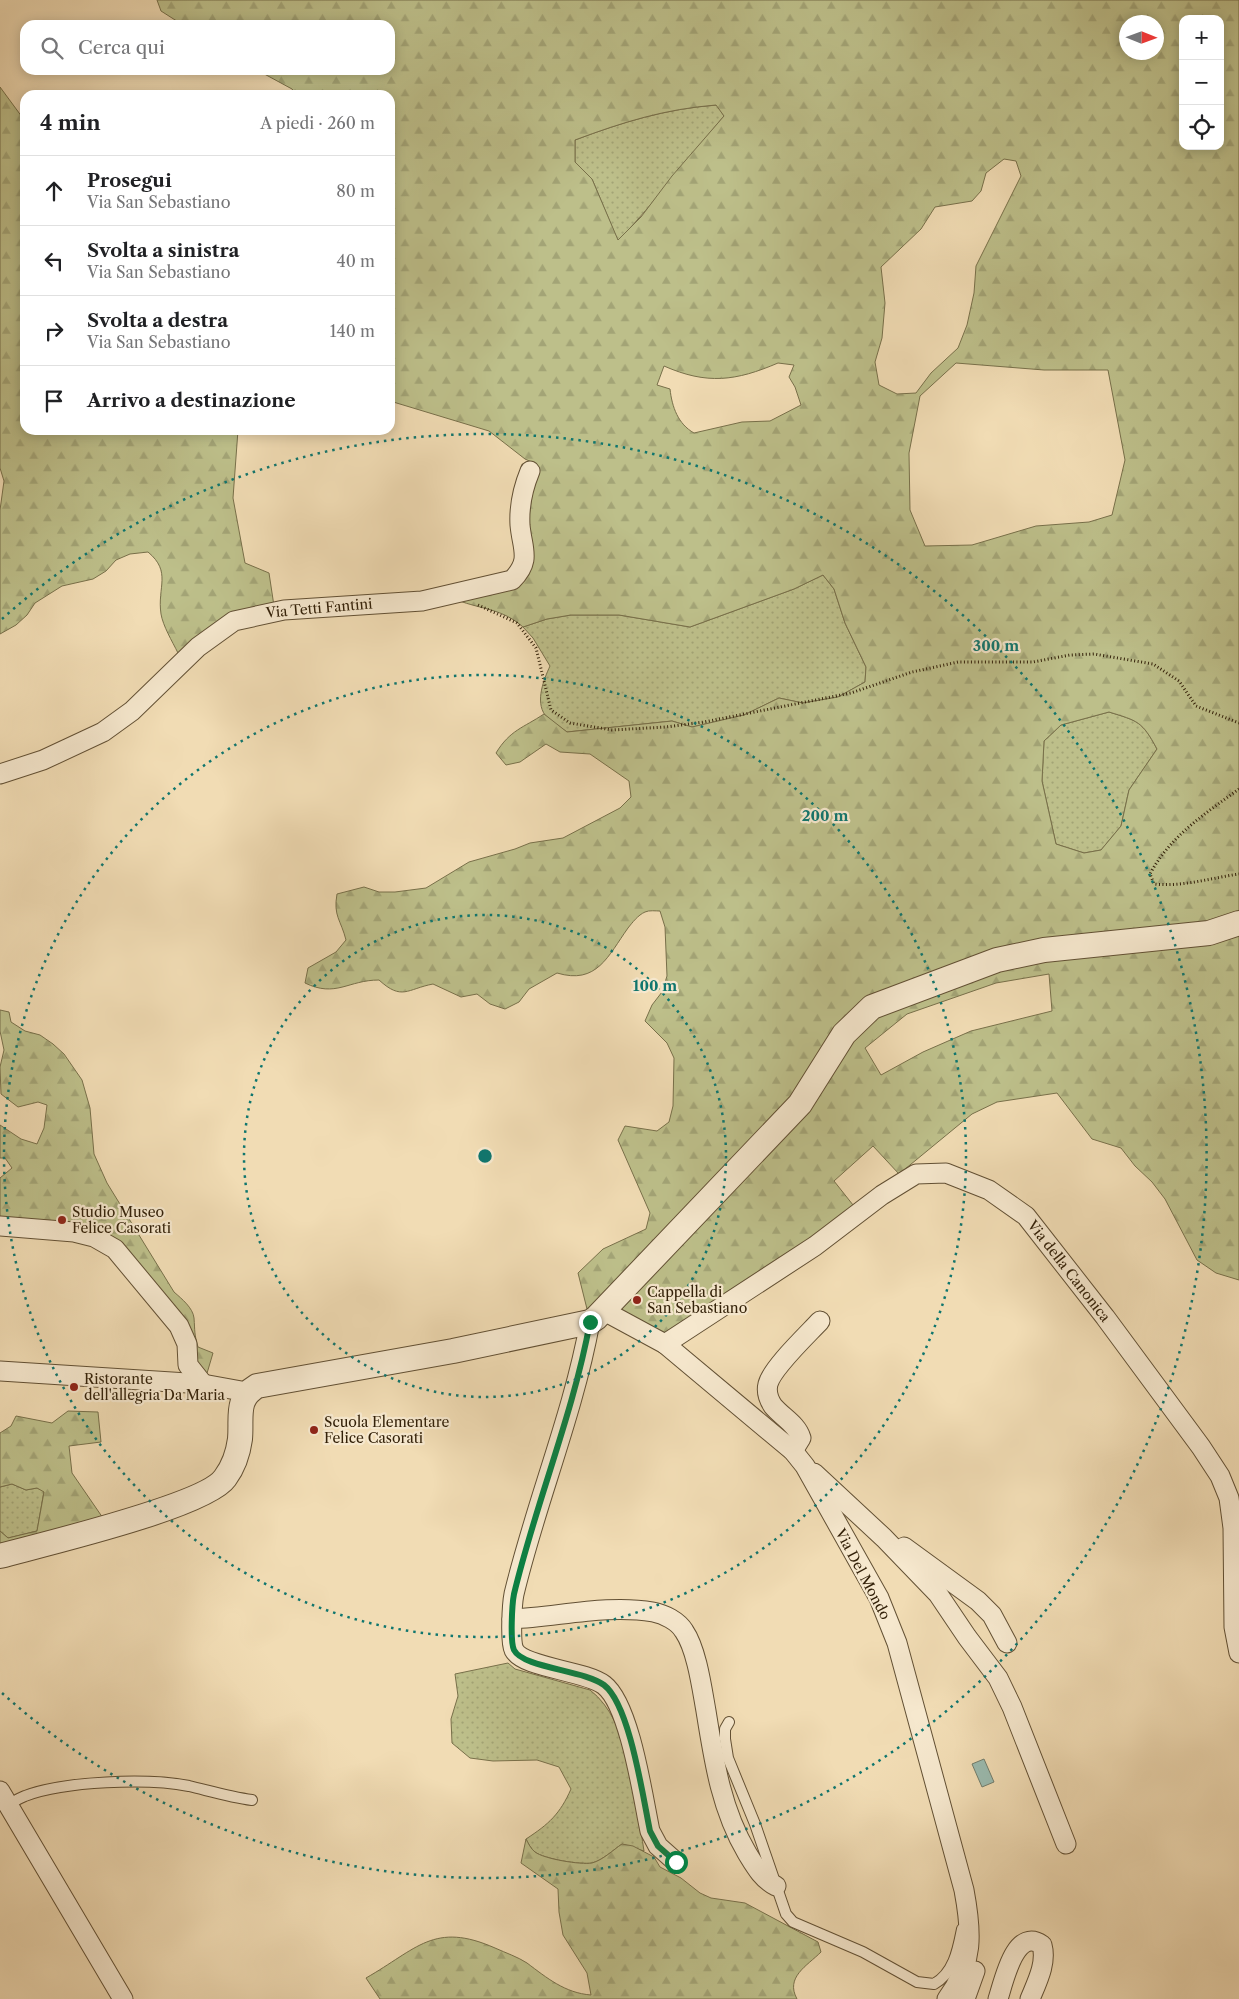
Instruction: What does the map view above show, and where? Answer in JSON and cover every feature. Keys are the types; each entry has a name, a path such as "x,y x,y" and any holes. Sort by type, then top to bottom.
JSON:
{"street":[{"name":"Via Tetti Fantini","path":"0,774 43,760 103,732 132,711 198,647 234,621 284,610 422,600 512,580 521,571 524,562 525,550 521,516 523,489 530,471"},
{"path":"676,1862 658,1846 650,1831 626,1722 605,1686 588,1676 521,1659 513,1649 513,1596 580,1372 605,1317 800,1104 844,1034 872,1007 997,960 1044,950 1209,932 1239,923"},
{"name":"Via della Canonica","path":"665,1344 815,1246 882,1195 916,1174 946,1173 989,1190 1026,1216 1105,1317 1201,1447 1220,1476 1228,1498 1233,1528 1234,1627 1239,1653"},
{"path":"2,1227 74,1232 94,1237 115,1250 180,1326 187,1344 188,1365 203,1384"},
{"path":"0,1556 173,1508 224,1481 236,1461 240,1440 241,1406 247,1392 257,1386 453,1351 605,1317"},
{"name":"Via Del Mondo","path":"605,1317 665,1344 793,1451 805,1466 879,1598 897,1643 964,1890 970,1923 970,1948 959,1982 947,1999"},
{"path":"793,1451 800,1438 799,1431 774,1406 768,1396 767,1385 772,1374 820,1322"},
{"path":"0,1371 203,1384 247,1392"},
{"path":"805,1466 884,1538 938,1594 998,1678 1012,1707 1066,1844"},
{"path":"884,1538 898,1543 909,1550 978,1601 992,1615 1008,1643"},
{"path":"512,1619 601,1610 653,1612 673,1619 684,1631 696,1665 716,1775 728,1816 752,1862 765,1881 776,1886"},
{"path":"4,1798 123,1999"},
{"path":"998,1999 1018,1947 1026,1941 1036,1941 1042,1945 1044,1952 1041,1969 1030,1999"},
{"path":"964,1999 979,1962 978,1954 970,1948"}],"lane":[{"path":"730,1722 725,1729 728,1758 755,1824 784,1910 793,1922 863,1952 917,1982 934,1984 951,1968 958,1950 963,1922 964,1890"},
{"path":"4,1798 106,1783 188,1786 252,1800"}],"path":[{"path":"477,605 517,623 536,648 551,710 570,724 612,730 704,722 851,693 912,672 958,662 1033,662 1070,655 1094,654 1153,664 1179,681 1196,706 1239,723"},
{"path":"1239,789 1184,829 1150,874 1154,884 1164,885 1196,882 1239,874"}],"green space":[{"path":"157,0 1239,0 1239,912 1207,922 866,998 791,1098 596,1304 587,1309 578,1273 603,1249 646,1229 650,1213 618,1140 625,1126 657,1131 669,1122 673,1106 674,1058 667,1043 645,1021 652,1005 662,992 667,976 665,927 660,911 642,913 628,928 607,958 592,971 582,975 571,976 557,973 529,989 519,1002 505,1009 490,1004 477,994 461,997 433,984 399,992 379,980 334,989 325,989 305,983 308,968 336,952 346,940 336,908 337,894 364,887 379,892 426,888 469,862 530,843 563,838 620,808 631,797 629,781 590,754 560,752 546,744 520,762 506,765 496,753 512,734 544,714 567,732 672,721 692,727 744,715 779,698 803,703 838,697 865,682 866,667 845,623 834,589 823,575 794,589 690,627 619,615 571,615 547,619 523,627 507,616 457,600 516,587 528,524 536,464 525,459 489,431 395,403 395,90 293,90 266,75 395,75 395,20 175,20 161,11","holes":["716,105 724,116 672,176 641,217 618,240 592,179 575,162 575,140 627,122 662,113","1004,159 1016,161 1021,176 976,266 974,293 967,325 958,348 931,373 916,393 897,394 879,385 875,362 882,338 885,303 881,267 921,229 935,207 972,201 981,191 986,173","778,363 794,365 789,377 795,387 801,405 770,421 742,422 694,433 680,420 672,402 670,389 657,385 664,366 694,376 721,378 749,374","956,363 1044,370 1108,370 1125,460 1112,515 1089,522 1036,526 972,545 925,546 910,510 909,453 920,396","1109,712 1138,723 1143,727 1157,749 1129,790 1121,826 1101,850 1084,853 1056,844 1042,781 1044,741 1061,725"]},
{"path":"0,87 20,114 20,435 238,435 233,498 245,563 269,573 274,606 178,653 162,619 160,604 162,573 160,566 148,552 130,554 116,560 106,571 93,579 62,586 35,603 27,615 16,625 0,634 0,510 4,481 0,468"},
{"path":"717,105 724,116 659,195 618,241 592,179 575,162 575,140 644,117"},
{"path":"823,575 834,589 845,623 866,667 865,682 838,697 803,703 779,698 744,715 692,727 672,721 567,732 547,717 542,709 542,690 550,666 533,638 523,627 547,619 571,615 619,615 690,627 794,589"},
{"path":"1109,712 1138,723 1143,727 1157,749 1129,790 1121,826 1101,850 1084,853 1056,844 1042,781 1044,741 1061,725"},
{"path":"1239,931 1239,1280 1216,1273 1197,1260 1165,1199 1152,1182 1135,1166 1121,1148 1092,1139 1057,1093 997,1102 972,1114 899,1174 873,1146 834,1181 857,1210 667,1340 610,1310 874,1010 962,975","holes":["1049,974 1052,1011 971,1031 923,1052 881,1075 865,1048 907,1014 996,983"]},
{"path":"0,1010 9,1012 11,1022 25,1031 40,1035 53,1044 64,1054 82,1080 90,1108 94,1154 107,1183 174,1292 192,1311 198,1347 213,1353 205,1380 191,1363 190,1343 117,1247 0,1220 0,1178 12,1168 5,1158 0,1158 0,1125 21,1139 37,1144 44,1128 47,1105 38,1102 18,1107 1,1094 0,1067 4,1050 0,1031"},
{"path":"68,1411 98,1412 101,1442 69,1446 72,1473 105,1521 0,1552 0,1531 8,1538 37,1531 44,1492 37,1488 26,1490 12,1484 0,1487 0,1433 11,1426 16,1416 52,1423"},
{"path":"12,1484 26,1490 37,1488 44,1491 37,1531 8,1538 0,1531 0,1487"},
{"path":"508,1663 515,1669 590,1690 604,1704 615,1721 629,1764 644,1851 622,1844 608,1855 592,1863 572,1862 540,1855 531,1848 526,1839 553,1818 563,1805 571,1789 559,1767 537,1760 493,1761 470,1758 452,1743 451,1719 458,1696 455,1674"},
{"path":"526,1839 532,1849 540,1855 580,1863 596,1862 622,1844 633,1846 654,1857 660,1867 681,1878 700,1893 711,1898 745,1903 818,1942 821,1952 799,1972 794,1984 797,1999 380,1999 366,1978 427,1942 441,1938 456,1937 474,1940 512,1955 565,1988 591,1995 587,1973 563,1935 558,1889 521,1863"}],"water":[{"path":"984,1759 994,1782 982,1787 972,1764"}],"place":[{"name":"Studio Museo Felice Casorati","path":"62,1220"},
{"name":"Cappella di San Sebastiano","path":"637,1300"},
{"name":"Ristorante dell'allegria Da Maria","path":"74,1387"},
{"name":"Scuola Elementare Felice Casorati","path":"314,1430"}],"route":[{"path":"590,1322 580,1372 513,1596 513,1649 521,1659 588,1676 605,1686 626,1722 650,1831 658,1846 676,1862"}]}
